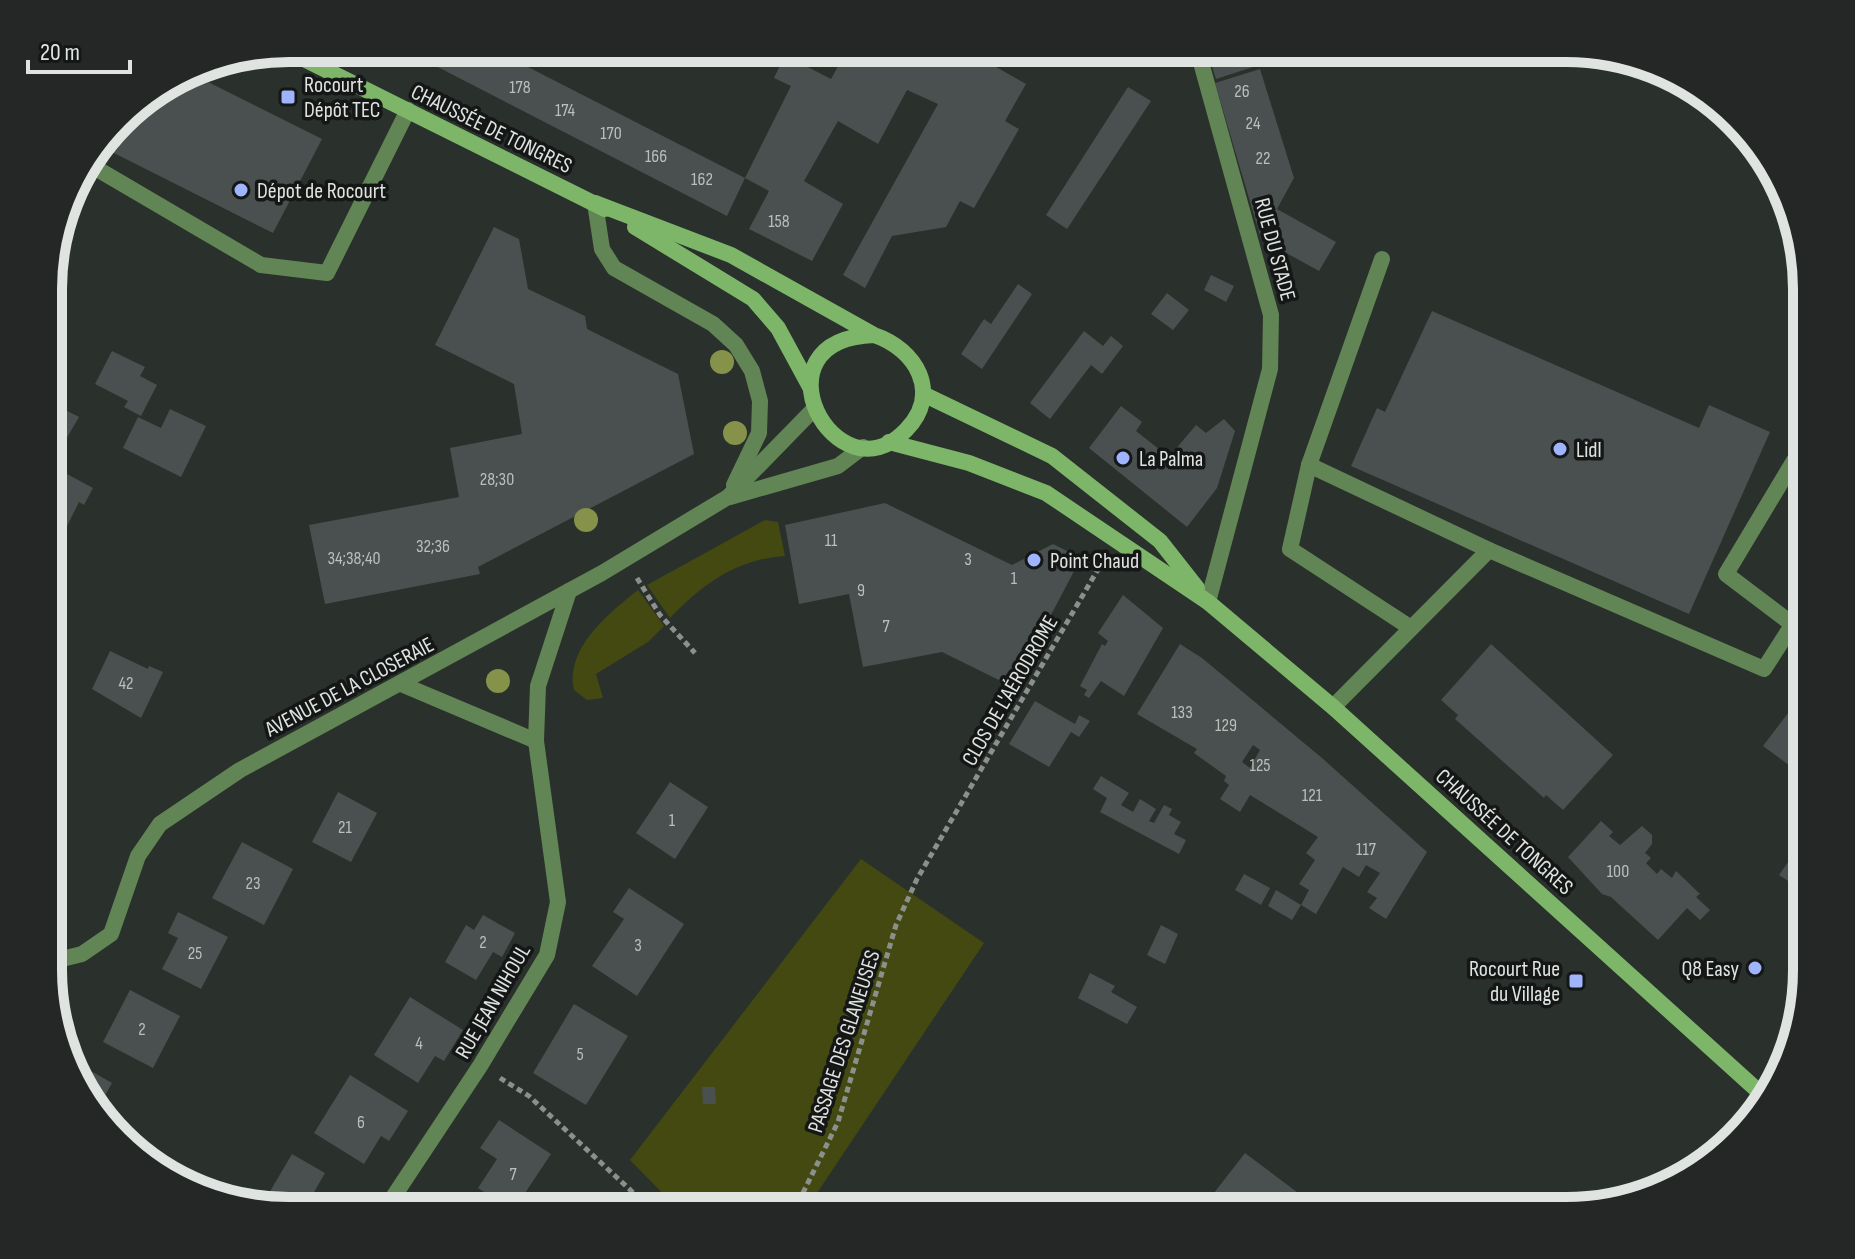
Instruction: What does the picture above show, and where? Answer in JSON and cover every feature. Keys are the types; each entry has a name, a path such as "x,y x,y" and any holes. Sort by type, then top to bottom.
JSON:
{"main road":[{"name":"CHAUSSÉE DE TONGRES","path":"310,62 595,203 753,299 778,328 810,387 813,410"},
{"name":"CHAUSSÉE DE TONGRES","path":"595,203 731,255 874,335 894,342 910,355 920,374 923,394 1052,456 1160,541 1208,602"},
{"path":"810,387 814,369 839,342 856,335 874,335"},
{"path":"889,442 906,430 917,414 923,394"},
{"path":"813,410 825,428 842,441 863,447"},
{"name":"CHAUSSÉE DE TONGRES","path":"863,447 889,442 969,463 1046,493 1208,602 1333,707 1758,1091"}],"street":[{"name":"RUE DU STADE","path":"1201,62 1271,315 1270,369 1208,602"},
{"path":"96,168 261,265 327,273 408,110"},
{"path":"595,203 602,249 614,268 713,324 736,345 752,371 760,401 759,433 728,497"},
{"path":"1382,259 1309,465 1290,549 1411,628"},
{"name":"AVENUE DE LA CLOSERAIE","path":"62,961 82,954 111,934 138,856 160,824 240,770 569,591 728,497 813,410"},
{"name":"AVENUE DE LA CLOSERAIE","path":"728,497 838,466 863,447"},
{"path":"1309,465 1489,550 1764,669 1792,624 1726,574 1793,462"},
{"path":"1333,707 1489,550"},
{"name":"RUE JEAN NIHOUL","path":"393,1197 480,1066 547,955 558,902 536,741 538,686 569,591"},
{"path":"401,684 536,741"}],"path":[{"name":"CLOS DE L'AÉRODROME","path":"917,879 1114,540"},
{"path":"626,559 660,615 695,653"},
{"name":"PASSAGE DES GLANEUSES","path":"801,1197 838,1122 896,925 917,879"},
{"path":"480,1066 529,1096 638,1197"}],"green space":[{"path":"765,520 778,522 785,556 751,562 722,575 695,594 670,618 647,585"},
{"path":"638,590 664,626 648,642 596,674 603,698 587,700 574,690 576,660 592,633 614,609"},
{"path":"861,859 984,943 814,1197 666,1197 630,1160"}],"building":[{"path":"428,62 518,62 745,178 727,216"},
{"path":"782,62 800,67 802,64 831,79 840,62 992,62 1026,84 1005,121 1019,129 974,208 960,201 946,227 892,236 865,288 843,275 938,104 907,90 878,144 838,121 804,181 843,204 812,261 749,229 769,191 745,178 791,86 774,78"},
{"path":"1211,62 1251,62 1253,67 1216,79"},
{"path":"1260,69 1294,178 1277,209 1336,242 1319,271 1261,239 1215,83"},
{"name":"Dépot de Rocourt","path":"202,79 322,139 273,233 109,151 139,118 175,92"},
{"path":"1128,87 1151,101 1067,229 1046,215"},
{"path":"494,227 519,239 528,289 585,316 587,329 678,374 694,454 478,567 480,574 325,604 309,525 459,497 450,448 522,434 514,384 435,345"},
{"path":"1211,275 1234,286 1226,302 1204,290"},
{"path":"1018,284 1032,294 982,369 961,354 984,319 991,324"},
{"path":"1167,293 1189,310 1173,330 1151,314"},
{"name":"Lidl","path":"1432,311 1699,428 1709,405 1770,432 1689,614 1351,466 1377,408 1385,412"},
{"path":"1084,331 1103,346 1111,336 1123,346 1102,374 1091,365 1050,419 1030,403"},
{"path":"112,351 145,367 140,376 157,385 141,416 124,407 128,401 95,384"},
{"path":"1121,406 1142,422 1136,431 1169,457 1196,425 1206,433 1224,419 1235,431 1217,488 1187,527 1089,448"},
{"path":"62,408 79,417 62,446"},
{"path":"170,409 206,426 181,477 123,448 138,417 161,428"},
{"path":"62,471 93,488 84,505 79,502 62,536"},
{"path":"885,503 1012,565 1053,544 1081,558 1013,687 942,652 863,667 849,594 799,604 785,525"},
{"path":"1123,595 1163,628 1124,696 1101,681 1089,698 1084,695 1087,690 1080,686 1102,644 1105,646 1108,641 1098,633"},
{"path":"1180,644 1202,658 1322,758 1427,852 1386,919 1369,908 1377,898 1367,892 1380,873 1366,865 1359,877 1343,867 1316,914 1301,905 1309,890 1299,884 1315,860 1306,853 1318,837 1250,795 1240,812 1220,799 1229,785 1224,781 1226,776 1194,753 1197,749 1137,714","holes":["1253,745 1260,750 1250,768 1242,762"]},
{"path":"1491,644 1613,755 1563,810 1546,795 1544,798 1455,719 1458,715 1441,700"},
{"path":"110,651 148,669 149,666 163,672 141,718 92,689"},
{"path":"1035,701 1075,724 1079,715 1090,721 1079,737 1071,732 1049,767 1009,744"},
{"path":"1793,706 1793,762 1790,766 1763,746"},
{"path":"1101,776 1129,793 1121,805 1133,812 1140,799 1156,809 1149,821 1154,823 1164,805 1172,809 1169,815 1181,822 1174,834 1186,840 1179,854 1100,812 1107,798 1093,789"},
{"path":"670,782 708,807 675,859 636,833"},
{"path":"338,792 377,813 351,862 312,842"},
{"path":"1601,821 1613,832 1609,836 1620,845 1642,826 1652,835 1652,844 1645,853 1651,858 1646,863 1657,874 1661,869 1672,878 1676,871 1700,894 1696,897 1710,910 1700,920 1687,908 1658,940 1611,897 1602,894 1568,857"},
{"path":"242,842 293,869 264,925 212,898"},
{"path":"1793,855 1793,884 1779,875"},
{"path":"1244,874 1270,888 1261,905 1235,890"},
{"path":"629,888 684,924 637,996 592,966 624,919 613,912"},
{"path":"1276,890 1301,905 1292,920 1268,906"},
{"path":"178,912 228,937 201,989 162,969 178,938 168,933"},
{"path":"483,915 515,933 502,957 493,952 476,980 445,962 466,925 474,930"},
{"path":"1161,925 1178,934 1165,964 1147,955"},
{"path":"1090,973 1115,986 1111,992 1137,1007 1127,1024 1078,998"},
{"path":"130,990 180,1016 153,1068 103,1042"},
{"path":"410,997 463,1030 444,1061 435,1056 418,1083 374,1055"},
{"path":"574,1004 628,1036 586,1105 533,1073"},
{"path":"84,1067 112,1083 103,1099"},
{"path":"350,1075 408,1111 389,1141 381,1136 364,1164 314,1133"},
{"path":"702,1087 715,1087 716,1104 703,1104"},
{"path":"499,1120 551,1154 522,1197 492,1197 478,1188 497,1159 480,1148"},
{"path":"1245,1153 1303,1197 1211,1197"},
{"path":"292,1154 325,1173 313,1194 318,1197 268,1196"}],"place":[{"name":"Rocourt Dépôt TEC","path":"288,97"},
{"name":"Dépot de Rocourt","path":"241,190"},
{"name":"Lidl","path":"1560,449"},
{"name":"La Palma","path":"1123,458"},
{"name":"Point Chaud","path":"1034,560"},
{"name":"Q8 Easy","path":"1755,968"},
{"name":"Rocourt Rue du Village","path":"1576,981"}]}
